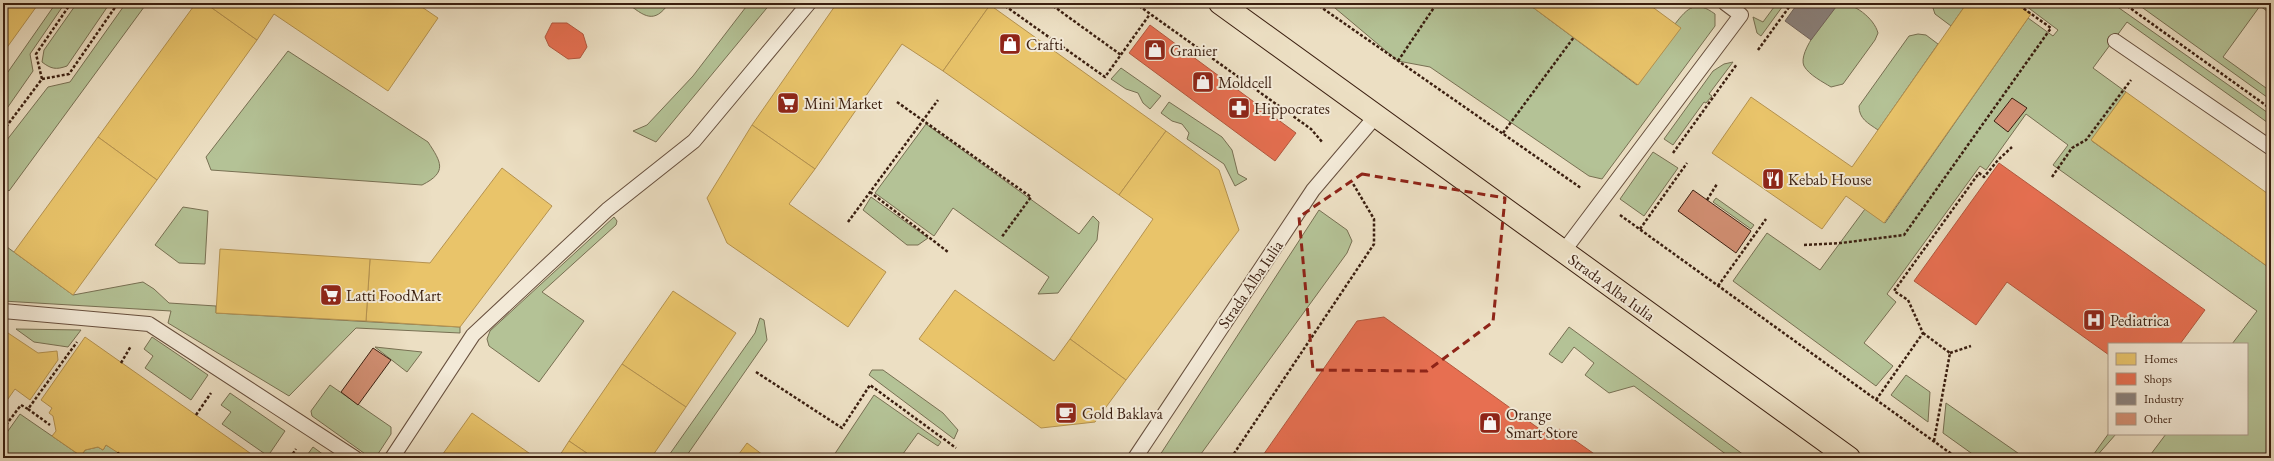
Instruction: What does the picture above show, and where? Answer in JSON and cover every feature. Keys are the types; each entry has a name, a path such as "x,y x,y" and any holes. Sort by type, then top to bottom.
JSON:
{"main road":[{"name":"Strada Alba Iulia","path":"1220,3 1375,117 1848,458"}],"lane":[{"path":"392,458 473,335 607,210 694,141 809,3"},
{"path":"1563,252 1741,15 1725,3"},
{"path":"2115,40 2271,148"},
{"name":"Strada Alba Iulia","path":"1135,458 1313,190 1375,117"},
{"path":"3,311 149,324 355,458"}],"path":[{"path":"42,79 36,54 71,3"},
{"path":"3,131 42,79 69,74 118,3"},
{"path":"1001,3 1105,77 1150,14"},
{"path":"1050,3 1121,55"},
{"path":"1135,3 1312,129 1338,160 1374,219 1374,244 1231,458"},
{"path":"1315,3 1602,202 1957,458"},
{"path":"1398,61 1436,3"},
{"path":"1758,50 1792,3"},
{"path":"1804,245 1842,243 1904,235 2051,28 2016,3"},
{"path":"2123,3 2271,109"},
{"path":"1503,133 1574,37"},
{"path":"1673,153 1739,61"},
{"path":"2052,177 2072,148 2086,140 2145,62"},
{"path":"848,222 938,100"},
{"path":"897,102 1031,196 1001,238"},
{"path":"1971,346 1950,352 1923,334 1908,300 1894,291 1979,173 1984,177 1998,160 2012,147"},
{"path":"1640,229 1687,163"},
{"path":"1707,200 1718,184"},
{"path":"870,192 948,252"},
{"path":"1718,286 1766,219"},
{"path":"28,409 93,319"},
{"path":"1876,400 1923,334"},
{"path":"1934,441 1950,352"},
{"path":"756,372 842,428 870,385 956,448"},
{"path":"3,429 21,405 50,425"}],"highlighted area":[{"path":"1362,174 1505,198 1493,322 1427,371 1313,370 1299,217"}],"green space":[{"path":"56,3 65,3 30,54 33,71 3,114 3,79"},
{"path":"77,3 110,3 67,66 57,68 48,66 42,62 44,50"},
{"path":"126,3 147,3 9,191 3,186 3,145 48,87 70,82"},
{"path":"627,3 669,3 664,10 658,14 649,16 644,15"},
{"path":"749,3 771,3 656,142 633,131 647,125 693,76"},
{"path":"1329,3 1527,3 1637,85 1680,28 1675,24 1684,13 1693,7 1703,7 1715,14 1715,26 1602,179 1589,176 1430,67 1398,61"},
{"path":"1777,3 1785,3 1761,36 1757,33 1753,17 1763,22"},
{"path":"1839,3 1851,6 1863,12 1876,27 1878,33 1875,40 1843,84 1831,87 1816,78 1806,69 1803,59 1809,43 1815,33"},
{"path":"1934,3 1967,3 1951,26 1935,14 1933,8"},
{"path":"2022,3 2112,3 2271,115 2271,125 2127,22 2093,68 2126,92 2092,141 2271,269 2271,458 2148,458 2165,435 2248,435 2248,343 2233,343 2257,311 2053,165 2068,145 2026,114 1986,170 1980,166 1887,294 1896,302 1864,343 1893,366 1876,386 1733,281 1767,233 1820,270 1865,209 1885,223 2028,18 2053,36 2058,30"},
{"path":"2136,3 2271,3 2271,14 2260,6 2223,57 2266,88 2271,83 2271,100"},
{"path":"1918,34 1926,35 1938,44 1878,130 1862,117 1859,106 1909,36"},
{"path":"288,51 428,142 439,161 439,171 436,176 422,185 211,170 206,157"},
{"path":"1733,62 1709,94 1712,96 1706,103 1704,102 1673,145 1664,139 1713,71 1724,64"},
{"path":"1121,68 1161,96 1150,109 1143,103 1138,93 1126,89 1111,79"},
{"path":"1169,102 1222,137 1232,150 1238,174 1247,179 1235,186 1224,164 1187,139 1189,133 1182,124 1172,121 1161,113"},
{"path":"926,124 1079,234 1093,216 1099,222 1097,240 1058,293 1038,294 1049,277 953,208 934,236 875,193"},
{"path":"1653,152 1678,168 1644,216 1620,199"},
{"path":"871,197 928,238 918,245 907,245 863,210"},
{"path":"1716,198 1754,225 1751,229 1713,202"},
{"path":"183,207 208,211 205,264 179,263 155,245"},
{"path":"1319,210 1347,230 1352,241 1347,253 1198,458 1158,458"},
{"path":"614,217 617,221 616,225 542,292 584,321 539,382 489,346 487,339 490,331"},
{"path":"7,247 73,295 143,282 154,289 169,303 216,306 216,313 460,327 460,333 356,328 289,396 168,323 171,311 3,301 3,252"},
{"path":"760,318 764,320 767,340 685,458 667,458 755,333"},
{"path":"1569,327 1748,458 1731,458 1634,386 1609,393 1585,375 1594,363 1574,347 1562,363 1549,354"},
{"path":"16,329 81,330 68,347 34,342"},
{"path":"152,337 208,375 191,400 145,368 153,356 144,349"},
{"path":"375,347 422,352 407,372"},
{"path":"872,370 883,370 943,413 958,430 954,439 869,375"},
{"path":"1906,375 1930,392 1928,422 1891,395"},
{"path":"330,385 391,427 391,434 376,457 368,456 312,416 311,411"},
{"path":"230,393 285,431 268,456 222,424 231,412 221,405"},
{"path":"874,395 941,442 938,446 918,433 900,458 838,458 834,455"},
{"path":"1946,403 2025,458 1978,458 1943,433"},
{"path":"20,414 81,456 85,450 98,447 103,450 106,445 118,452 114,458 3,458 3,438"},
{"path":"2108,434 2115,435 2095,458 2091,458"},
{"path":"313,447 328,458 305,458"}],"building: Homes":[{"path":"3,3 39,3 3,53"},
{"path":"196,3 205,3 257,40 157,180 98,137"},
{"path":"205,3 416,3 438,18 388,91 274,14 257,40"},
{"path":"837,3 988,3 990,5 943,71 902,44 815,169 752,125"},
{"path":"1527,3 1647,3 1681,28 1638,85"},
{"path":"1967,3 2015,3 2031,14 1884,223 1846,196 1822,229 1712,153 1751,97 1852,167"},
{"path":"990,5 1166,131 1119,195 943,71"},
{"path":"2126,92 2271,196 2271,269 2091,140"},
{"path":"752,125 815,169 789,204 886,272 848,327 727,243 707,198"},
{"path":"1166,131 1219,170 1239,230 1126,380 1070,339 1153,219 1119,195"},
{"path":"98,137 157,180 73,295 14,252"},
{"path":"502,168 552,206 460,327 366,321 370,259 430,263"},
{"path":"220,249 370,259 366,321 216,313"},
{"path":"955,290 1054,361 1070,339 1126,380 1095,422 1041,428 919,339"},
{"path":"673,291 736,333 686,407 622,364"},
{"path":"8,333 38,353 57,351 58,360 30,400 15,389 3,406 3,334"},
{"path":"85,337 257,458 126,458 106,445 103,450 98,447 85,450 81,456 52,436 56,431 53,416 49,413 52,408 41,400"},
{"path":"622,364 686,407 651,458 594,458 569,441"},
{"path":"472,413 536,458 440,458"},
{"path":"569,441 594,458 558,458"},
{"path":"747,443 767,458 736,458"}],"building: Shops":[{"path":"552,23 567,23 583,34 587,47 580,58 568,59 549,46 545,37"},
{"path":"1150,25 1296,133 1275,161 1129,53"},
{"path":"1999,163 2205,310 2181,343 2108,343 2108,354 2007,282 1976,325 1914,281"},
{"path":"1384,317 1552,438 1559,429 1600,458 1261,458 1357,321"}],"building: Industry":[{"path":"1798,3 1839,3 1811,40 1785,21"}],"building: Other":[{"path":"2012,98 2027,108 2008,132 1994,121"},
{"path":"1693,190 1751,231 1736,253 1678,211"},
{"path":"373,348 391,360 358,405 341,392"},
{"path":"118,452 126,458 114,458"}],"place":[{"name":"Crafti","path":"1010,44"},
{"name":"Granier","path":"1155,50"},
{"name":"Moldcell","path":"1203,82"},
{"name":"Mini Market","path":"788,103"},
{"name":"Hippocrates","path":"1239,108"},
{"name":"Kebab House","path":"1773,179"},
{"name":"Latti FoodMart","path":"331,295"},
{"name":"Pediatrica","path":"2094,320"},
{"name":"Gold Baklava","path":"1066,413"},
{"name":"Orange Smart Store","path":"1490,423"}]}
